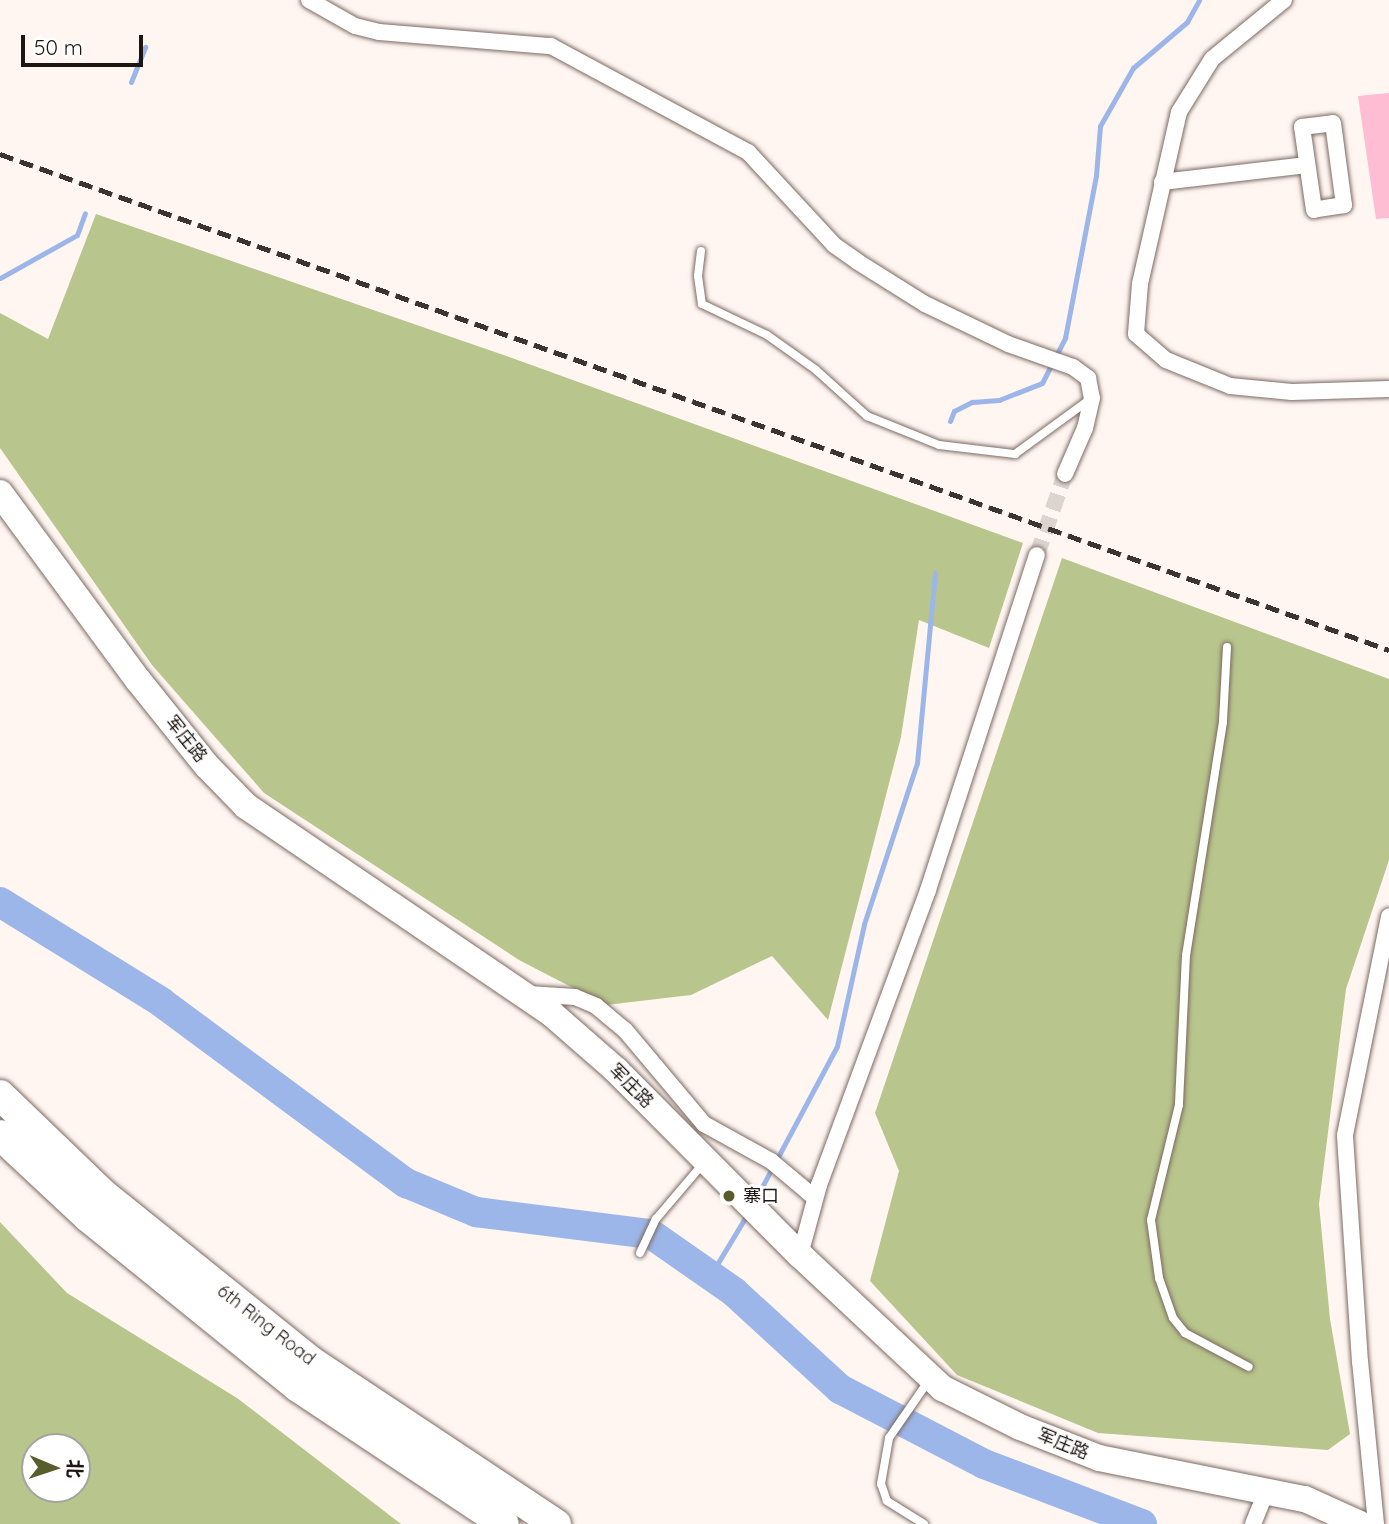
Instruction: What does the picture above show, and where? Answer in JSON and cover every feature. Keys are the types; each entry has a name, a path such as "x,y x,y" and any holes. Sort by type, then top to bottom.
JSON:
{"highway":[{"name":"6th Ring Road","path":"0,1096 103,1194 312,1362 556,1524"},
{"name":"6th Ring Road","path":"0,1135 89,1217 298,1387 504,1524"}],"main road":[{"name":"军庄路","path":"0,493 138,680 207,766 246,806 522,994 616,1070 800,1255 942,1388 1020,1427 1099,1458 1305,1499 1360,1524"}],"street":[{"path":"309,0 355,26 379,32 551,46 748,152 834,245 858,262 925,304 1025,349 1073,367 1088,378 1092,398 1085,428 1065,474"},
{"path":"1284,0 1220,52 1192,86 1179,113 1136,309 1136,334 1150,351 1216,383 1251,391 1389,389"},
{"path":"1333,123 1345,205 1314,210 1307,165 1302,127 1333,123"},
{"path":"1162,182 1307,165"},
{"path":"800,1255 815,1198 928,890 1037,555"},
{"path":"1376,1524 1360,1362 1345,1135 1389,916"},
{"path":"522,994 575,997 596,1006 625,1030 704,1124 771,1161 815,1198"},
{"path":"1255,1520 1267,1490"}],"lane":[{"path":"701,251 698,276 702,304 767,335 816,370 867,416 939,446 1015,454 1092,398"},
{"path":"1227,648 1223,722 1186,955 1180,1105 1151,1220 1159,1278 1173,1318 1185,1334 1249,1367"},
{"path":"640,1253 656,1219 706,1160"},
{"path":"924,1524 887,1501 881,1483 889,1438 930,1377"}],"green space":[{"path":"96,214 512,358 1023,543 989,648 919,620 901,737 828,1020 772,956 691,995 606,1005 519,960 264,793 152,665 0,448 0,313 48,339"},
{"path":"1062,558 1389,679 1389,860 1346,989 1319,1204 1330,1319 1350,1434 1328,1450 1098,1433 957,1375 870,1281 899,1171 875,1113"},
{"path":"0,1222 67,1293 237,1398 401,1524 0,1524"}],"building":[{"path":"1389,93 1389,218 1376,219 1358,96"}],"waterway":[{"path":"950,421 954,411 972,402 999,400 1042,383 1065,338 1096,175 1100,126 1133,68 1187,22 1199,0"},
{"path":"131,82 145,47"},
{"path":"0,278 77,235 85,213"},
{"path":"756,1198 837,1046 864,924 917,763 935,573"},
{"path":"0,902 161,1002 406,1183 476,1212 651,1234 734,1292 840,1389 984,1464 1142,1524"},
{"path":"710,1276 748,1213"}],"tunnel":[{"path":"1037,555 1065,474"}],"railway":[{"path":"0,154 1389,650"}],"place":[{"name":"寨口","path":"729,1196"}]}
